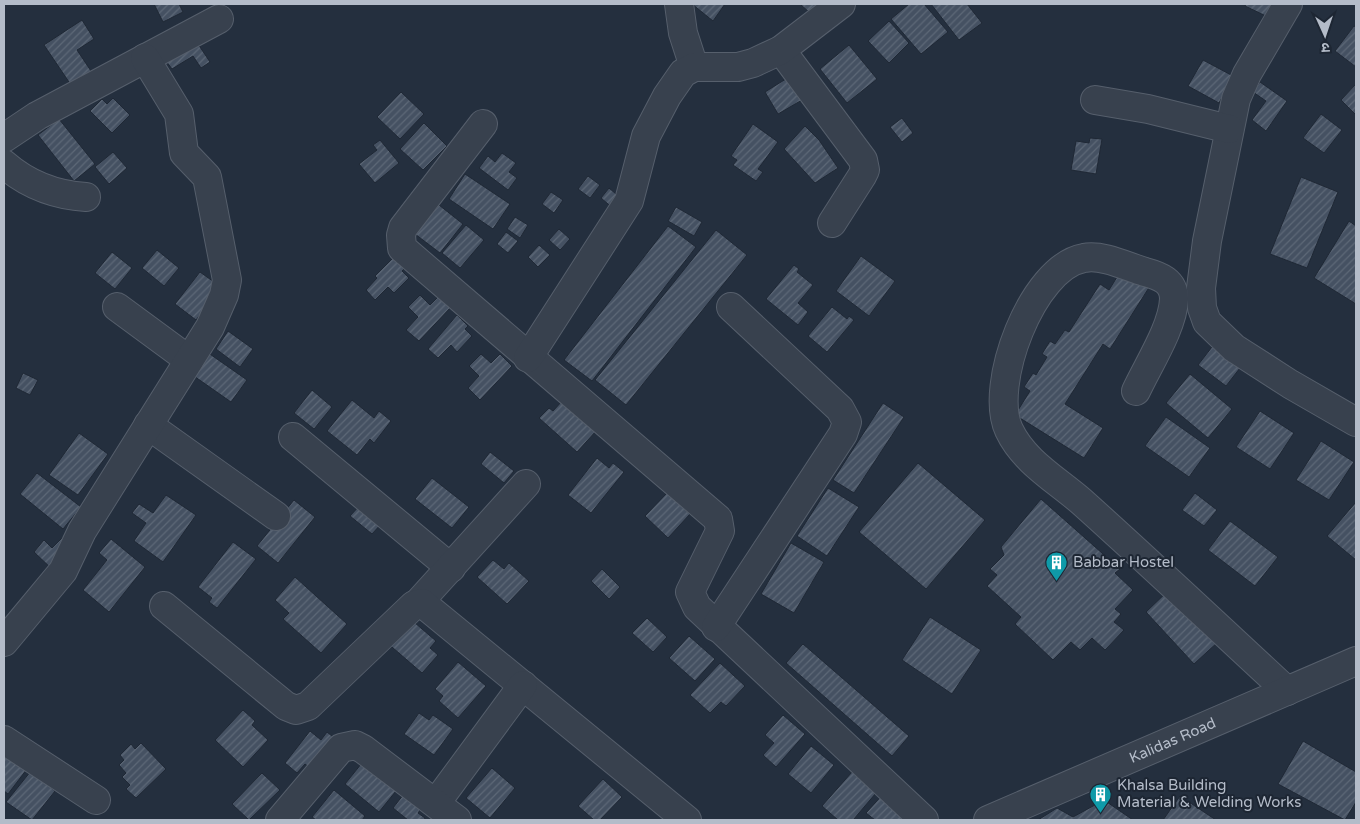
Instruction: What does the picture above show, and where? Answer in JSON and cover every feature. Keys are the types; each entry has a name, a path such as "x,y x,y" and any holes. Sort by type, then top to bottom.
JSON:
{"street":[{"path":"679,4 683,33 694,67"},
{"path":"528,358 626,206 636,178 646,136 683,73 694,67 738,67 781,50 841,4"},
{"path":"1288,4 1247,74 1236,98 1209,232 1201,288 1202,308 1207,322 1234,348 1290,384 1356,422"},
{"path":"4,138 37,116 219,19"},
{"path":"781,50 860,155 865,165 862,176 832,223"},
{"path":"4,642 62,571 82,531 210,327 224,295 227,280 207,177 184,153 179,114 145,58"},
{"path":"1095,100 1148,109 1229,129"},
{"path":"482,124 403,228 400,242 408,254 718,520 720,531 690,592 692,600 716,626 924,820"},
{"path":"4,164 44,188 62,195 86,197"},
{"path":"1136,391 1167,327 1174,300 1173,289 1167,280 1157,275 1100,259 1084,258 1070,263 1055,274 1038,294 1020,329 1010,359 1002,406 1008,429 1019,447 1042,469 1081,501 1287,691"},
{"path":"117,307 189,360"},
{"path":"716,626 843,434 848,422 840,409 730,307"},
{"path":"148,425 276,516"},
{"path":"293,437 451,568"},
{"path":"164,606 286,706 296,710 308,706 419,602 526,484"},
{"path":"419,602 687,820"},
{"name":"Kalidas Road","path":"988,820 1356,661"},
{"path":"436,803 523,685"},
{"path":"4,740 96,800"},
{"path":"280,820 341,748 355,745 363,749 457,820"}],"building":[{"path":"154,4 179,4 183,12 163,22"},
{"path":"692,4 725,4 713,21"},
{"path":"800,4 824,4 810,13"},
{"path":"909,4 924,4 948,32 921,54 891,19"},
{"path":"931,4 967,4 982,23 959,40"},
{"path":"1246,4 1274,4 1268,17 1245,6"},
{"path":"82,20 94,39 77,50 91,71 71,85 44,45"},
{"path":"889,21 909,43 889,63 868,41"},
{"path":"1354,26 1356,27 1356,67 1335,51"},
{"path":"196,41 210,62 201,68 193,56 172,69 166,61"},
{"path":"849,45 877,79 847,103 820,69"},
{"path":"1203,60 1233,76 1219,103 1188,86"},
{"path":"789,77 802,100 778,114 765,92"},
{"path":"1260,82 1287,101 1266,131 1252,120 1266,101 1253,92"},
{"path":"1356,84 1356,115 1341,100"},
{"path":"401,92 424,114 400,139 377,117"},
{"path":"113,98 130,115 112,133 90,111 102,99 107,104"},
{"path":"1321,114 1342,130 1324,153 1303,138"},
{"path":"902,118 913,133 902,142 890,127"},
{"path":"59,119 95,164 74,181 38,135"},
{"path":"424,123 447,146 423,170 400,149"},
{"path":"753,124 778,142 758,169 763,172 756,181 733,165 737,160 731,156"},
{"path":"805,126 819,140 838,168 815,183 784,149"},
{"path":"1090,138 1102,139 1096,174 1071,170 1076,141 1089,143"},
{"path":"380,140 399,163 375,183 359,164 377,150 373,145"},
{"path":"113,152 127,168 109,184 95,167"},
{"path":"502,153 516,163 509,172 517,178 508,190 479,168 488,156 495,162"},
{"path":"465,174 510,204 493,229 449,199"},
{"path":"588,176 600,185 590,198 578,189"},
{"path":"1301,177 1338,192 1307,268 1270,254"},
{"path":"609,188 623,200 615,210 601,198"},
{"path":"551,192 563,200 554,213 542,204"},
{"path":"439,205 463,224 440,253 415,234"},
{"path":"676,207 702,222 694,236 668,221"},
{"path":"515,217 528,225 520,238 507,229"},
{"path":"1349,221 1356,226 1356,304 1314,278"},
{"path":"466,225 484,240 460,268 442,253"},
{"path":"668,226 696,247 592,381 564,360"},
{"path":"559,229 570,239 560,250 549,240"},
{"path":"716,230 747,255 626,405 595,380"},
{"path":"506,232 518,241 508,253 497,244"},
{"path":"539,245 550,255 538,267 528,257"},
{"path":"157,250 179,268 164,286 142,268"},
{"path":"112,252 132,268 115,289 95,273"},
{"path":"395,256 406,267 402,271 409,278 394,293 388,287 375,300 366,290 377,278 375,276"},
{"path":"861,256 895,281 869,316 836,291"},
{"path":"794,265 799,269 797,272 813,285 798,303 808,312 798,325 766,299"},
{"path":"1122,269 1150,286 1110,349 1103,344 1065,404 1103,428 1084,458 1015,415 1030,391 1024,387 1033,373 1036,375 1047,357 1042,354 1050,341 1055,344 1065,330 1069,332 1100,284 1109,290"},
{"path":"200,272 221,287 196,320 175,304"},
{"path":"420,295 430,305 439,296 451,307 419,341 406,330 418,317 408,307"},
{"path":"832,307 847,319 849,316 854,320 827,352 808,336"},
{"path":"457,315 468,326 465,329 472,336 457,352 451,345 438,358 428,349"},
{"path":"228,331 253,349 240,367 216,349"},
{"path":"1212,347 1240,368 1226,386 1198,365"},
{"path":"207,352 247,380 231,402 191,374"},
{"path":"481,354 491,363 500,354 512,366 480,400 468,388 479,376 469,366"},
{"path":"23,373 38,380 30,395 16,388"},
{"path":"1190,374 1232,409 1208,438 1166,403"},
{"path":"312,390 332,407 314,429 294,413"},
{"path":"352,400 374,418 379,411 391,421 374,443 370,439 357,455 327,431"},
{"path":"563,400 596,431 577,452 539,418 549,408 553,411"},
{"path":"883,403 904,417 854,493 833,480"},
{"path":"1260,411 1294,433 1270,469 1236,447"},
{"path":"1166,417 1210,448 1189,477 1145,446"},
{"path":"79,433 108,454 78,495 49,475"},
{"path":"1321,441 1354,462 1329,500 1296,480"},
{"path":"490,452 514,471 504,483 481,464"},
{"path":"597,458 609,468 613,463 624,472 591,513 568,495"},
{"path":"918,463 985,520 926,589 859,532"},
{"path":"37,473 81,507 63,529 20,494"},
{"path":"432,478 469,507 452,528 415,499"},
{"path":"828,488 859,507 827,556 797,536"},
{"path":"667,493 690,514 668,538 645,516"},
{"path":"1195,493 1217,510 1204,526 1182,510"},
{"path":"166,495 196,515 163,562 134,541 146,523 132,513 139,504 153,513"},
{"name":"Babbar Hostel","path":"1041,499 1120,569 1115,573 1133,590 1115,609 1121,614 1114,622 1124,630 1105,650 1092,638 1080,650 1071,642 1053,660 1015,624 1021,617 987,586 997,575 990,569 1004,555 1001,547"},
{"path":"294,500 315,517 278,563 257,546"},
{"path":"1356,502 1356,560 1327,536"},
{"path":"361,504 382,523 372,534 350,516"},
{"path":"1230,521 1278,557 1255,586 1208,550"},
{"path":"66,534 54,571 34,552 44,540 52,548"},
{"path":"111,539 145,567 109,612 83,590 107,560 99,553"},
{"path":"233,542 256,559 217,608 209,602 212,598 198,587"},
{"path":"791,543 824,562 794,613 761,594"},
{"path":"493,560 504,569 509,563 529,581 507,604 477,577"},
{"path":"602,569 620,587 609,599 591,581"},
{"path":"295,577 347,624 321,653 283,619 289,613 275,600"},
{"path":"1171,588 1220,640 1194,664 1146,612"},
{"path":"407,616 436,641 430,648 438,655 422,673 385,641"},
{"path":"930,617 981,650 952,694 902,660"},
{"path":"647,618 667,637 653,652 632,633"},
{"path":"689,636 715,659 695,681 669,658"},
{"path":"803,644 909,736 892,756 786,663"},
{"path":"458,662 486,686 458,718 439,701 443,696 435,689"},
{"path":"720,663 745,686 726,706 721,702 710,713 690,695"},
{"path":"243,710 255,721 252,725 268,740 243,767 215,740"},
{"path":"419,713 429,720 433,715 453,729 434,755 404,734"},
{"path":"783,715 805,734 776,767 763,755 774,743 765,735"},
{"path":"310,731 321,740 327,732 338,741 314,771 305,764 297,773 285,763"},
{"path":"1303,741 1356,772 1356,802 1345,820 1278,784"},
{"path":"141,743 166,769 136,798 126,789 130,785 122,777 126,773 119,765 124,760 120,755 131,744 135,749"},
{"path":"4,744 30,765 8,794 4,791"},
{"path":"811,746 834,765 811,793 788,774"},
{"path":"366,758 400,786 379,812 345,784"},
{"path":"492,768 515,788 490,818 466,798"},
{"path":"31,771 55,791 32,820 6,802"},
{"path":"852,772 876,793 853,820 838,820 822,806"},
{"path":"262,773 280,790 249,820 232,804"},
{"path":"603,779 622,797 600,820 594,820 578,806"},
{"path":"334,790 365,816 362,820 316,820 312,817"},
{"path":"407,790 424,804 418,813 425,818 424,820 408,820 393,808"},
{"path":"885,792 909,820 875,820 866,813"},
{"path":"1180,796 1216,820 1163,820"},
{"name":"Khalsa Building Material & Welding Works","path":"1104,800 1133,820 1038,820 1057,808 1073,817"}],"place":[{"name":"Babbar Hostel","path":"1057,581"},
{"name":"Khalsa Building Material & Welding Works","path":"1101,813"}]}
